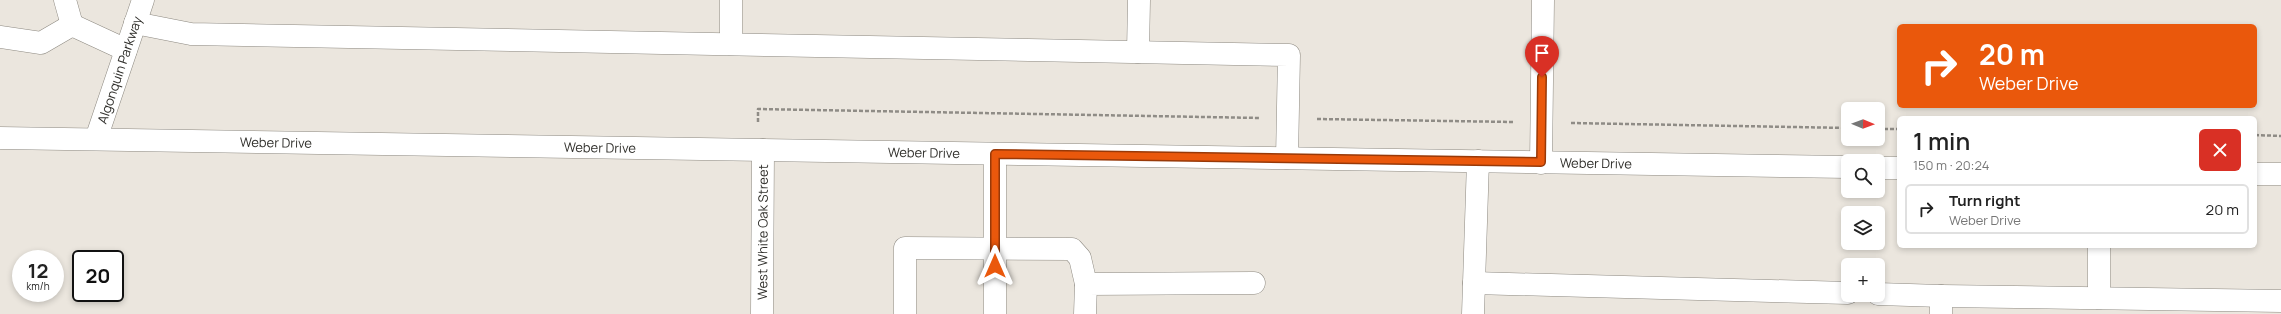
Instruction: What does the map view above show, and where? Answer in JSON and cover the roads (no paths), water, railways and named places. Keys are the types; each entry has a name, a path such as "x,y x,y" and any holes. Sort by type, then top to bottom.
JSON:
{"street":[{"path":"65,0 72,26"},
{"name":"Algonquin Parkway","path":"96,139 143,0"},
{"path":"731,0 731,44"},
{"path":"1138,52 1139,0"},
{"path":"1541,162 1543,0"},
{"path":"135,23 191,34 1289,54 1287,158"},
{"path":"0,37 41,43 72,26"},
{"path":"72,26 126,50"},
{"name":"Weber Drive","path":"0,138 1841,167"},
{"name":"West White Oak Street","path":"762,314 763,150"},
{"path":"994,314 995,154"},
{"path":"1473,314 1478,161"},
{"path":"1885,168 1897,168"},
{"path":"2257,174 2281,174"},
{"path":"905,314 905,248 995,250 1072,249 1080,258 1086,284 1086,314"},
{"path":"2099,248 2099,298"},
{"path":"1086,284 1254,283"},
{"path":"1474,283 1841,293"},
{"path":"1885,295 1941,305 2099,298 2269,305"}]}
